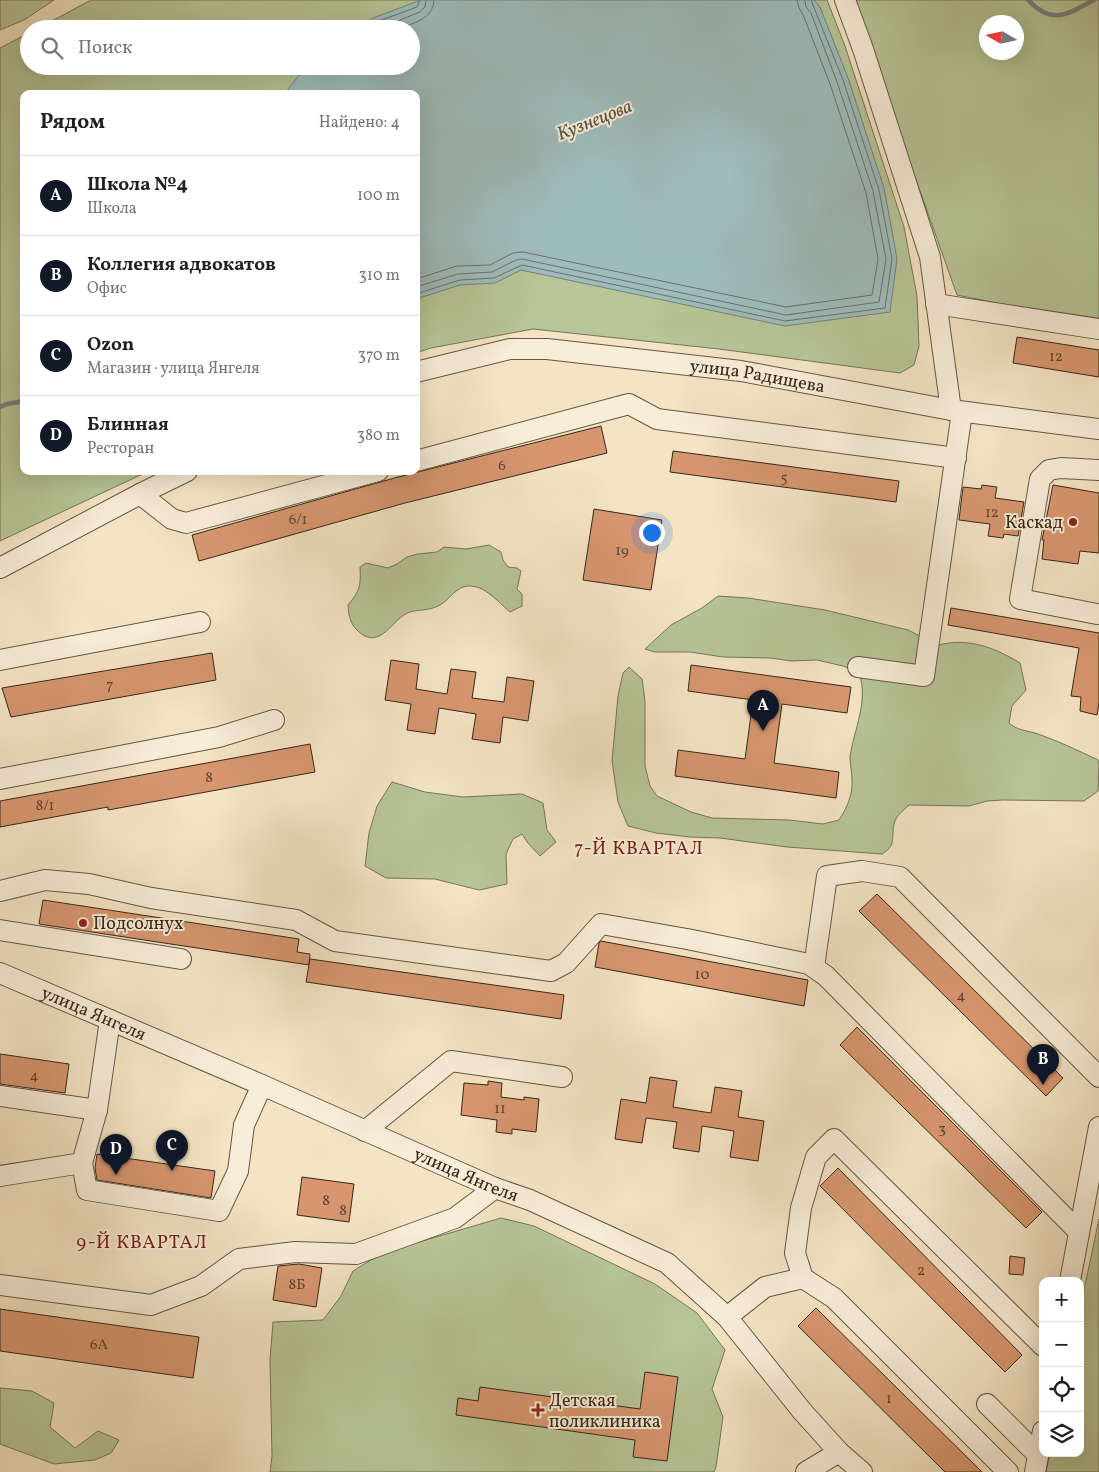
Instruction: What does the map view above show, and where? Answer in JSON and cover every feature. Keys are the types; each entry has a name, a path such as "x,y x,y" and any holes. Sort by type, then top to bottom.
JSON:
{"street":[{"path":"845,0 863,49 930,257 936,304 956,411 956,458 924,676 858,667"},
{"path":"936,304 1099,329"},
{"name":"улица Радищева","path":"420,371 510,349 548,349 741,371 956,411 1099,429"},
{"path":"420,460 629,404 657,419 956,458"},
{"path":"1097,614 1020,599 1040,479 1049,470 1061,468 1099,470"},
{"path":"0,568 179,475"},
{"path":"140,494 172,519 186,523 363,475"},
{"path":"0,660 200,622"},
{"path":"0,779 219,737 274,720"},
{"path":"814,968 827,876 862,871 900,877 1099,1077"},
{"path":"0,891 45,880 89,884 151,898 296,920 334,941 551,971 566,963 601,924 687,939 809,964 826,976 1079,1232"},
{"path":"0,930 181,959"},
{"name":"улица Янгеля","path":"2,976 262,1085 495,1188 530,1200 667,1263 726,1317 802,1411 839,1452 862,1472"},
{"path":"110,1020 97,1110 82,1163 87,1190 219,1211 238,1171 244,1125 262,1085"},
{"path":"365,1131 451,1061 562,1077"},
{"path":"0,1096 97,1110"},
{"path":"1071,1277 1099,1126"},
{"path":"1008,1472 834,1298 803,1278 795,1253 801,1208 816,1157 834,1139 1039,1342"},
{"path":"0,1176 82,1163"},
{"path":"0,1285 151,1305 201,1286 239,1259 295,1252 356,1254 455,1218 495,1188"},
{"path":"726,1317 765,1287 803,1278"},
{"path":"987,1404 1037,1463"},
{"path":"806,1472 839,1452"}],"green space":[{"path":"0,0 54,0 24,20 20,20 0,30"},
{"path":"91,0 827,0 845,46 904,227 917,296 919,346 914,365 900,373 719,349 533,329 420,352 420,90 20,90 20,475 140,475 0,541 0,48 20,38 20,75 420,75 420,20 54,20"},
{"path":"855,0 1099,0 1099,319 1037,311 957,295"},
{"path":"489,545 501,552 503,560 508,567 517,568 521,571 517,589 522,594 522,606 510,612 486,591 474,586 468,586 460,588 436,607 404,615 386,631 374,638 367,637 359,632 352,623 348,605 359,588 360,567 366,563 388,568 407,557 437,552 444,547 466,549"},
{"path":"718,596 748,598 825,610 908,630 918,635 932,647 955,642 978,644 1009,657 1020,663 1026,690 1012,706 1009,723 1098,760 1098,791 1084,801 1003,800 987,801 969,806 909,805 896,819 892,843 887,851 882,854 787,847 720,838 690,837 656,833 628,826 618,802 612,761 618,696 623,673 629,667 642,679 645,701 645,766 650,786 657,796 691,812 712,818 789,820 823,824 839,820 849,801 852,790 850,757 862,704 862,684 859,673 843,666 817,660 791,661 771,658 723,657 690,652 655,652 645,649 671,625 702,608"},
{"path":"392,782 425,792 463,797 522,794 543,803 547,830 556,842 540,856 522,834 513,839 506,854 507,884 479,890 435,879 386,878 365,866 369,833 377,806"},
{"path":"501,1218 534,1226 655,1284 697,1313 725,1350 712,1389 723,1417 714,1472 270,1472 272,1456 270,1360 273,1322 323,1320 341,1296 353,1271 374,1258 409,1245"},
{"path":"1099,1219 1099,1472 1046,1472 1049,1457 1084,1457 1084,1290"},
{"path":"0,1388 32,1391 54,1403 50,1427 75,1448 98,1431 119,1440 111,1453 95,1460 54,1464 0,1444"}],"water":[{"path":"421,0 814,0 820,7 848,78 884,188 897,259 890,312 785,326 521,270 495,283 460,285 420,298 420,90 288,90 299,75 420,75 420,20 371,20"}],"building":[{"path":"1017,337 1099,350 1099,377 1013,363"},
{"path":"601,426 607,453 405,503 199,561 192,535 398,477 420,475 420,471"},
{"path":"673,451 899,481 896,502 670,472"},
{"path":"982,485 997,487 995,498 1024,502 1018,536 1004,534 1003,538 988,536 990,524 959,520 963,487 981,489"},
{"name":"Каскад","path":"1053,485 1099,493 1099,553 1080,551 1078,564 1042,559 1044,540 1042,540"},
{"path":"594,509 662,520 651,590 583,580"},
{"path":"951,608 1099,633 1099,703 1097,715 1080,711 1081,697 1071,696 1079,648 948,625"},
{"path":"212,653 216,680 11,717 2,688"},
{"path":"391,660 419,664 416,689 447,694 451,669 476,672 472,698 504,702 507,677 534,681 528,721 503,717 500,743 472,739 476,714 439,708 435,734 407,730 411,704 385,700"},
{"path":"691,665 851,687 847,713 782,704 774,763 839,772 836,798 675,776 678,750 745,759 753,700 688,691"},
{"path":"310,744 315,772 108,810 108,807 0,827 0,801"},
{"path":"877,894 1063,1078 1046,1096 859,911"},
{"path":"43,900 299,939 297,952 310,954 309,965 39,924"},
{"path":"601,941 808,980 804,1006 595,967"},
{"path":"310,959 564,995 561,1019 306,982"},
{"path":"857,1027 1042,1212 1026,1228 840,1045"},
{"path":"0,1054 69,1064 65,1093 0,1084"},
{"path":"650,1077 677,1081 673,1107 711,1113 715,1087 742,1091 738,1117 764,1121 758,1161 730,1157 734,1131 702,1126 699,1152 673,1148 677,1122 646,1118 642,1143 615,1139 621,1099 646,1103"},
{"path":"488,1081 502,1083 501,1097 524,1100 524,1097 539,1099 536,1132 512,1129 512,1134 496,1132 497,1120 461,1115 464,1083 488,1085"},
{"path":"97,1154 215,1171 211,1198 97,1180 95,1168"},
{"path":"838,1168 1022,1355 1005,1372 820,1186"},
{"path":"302,1177 354,1184 349,1222 297,1215"},
{"path":"1010,1256 1025,1258 1023,1275 1009,1274"},
{"path":"299,1264 322,1268 316,1307 273,1300 278,1266"},
{"path":"816,1308 982,1472 945,1472 798,1326"},
{"path":"0,1309 199,1337 193,1378 0,1351"},
{"path":"645,1372 678,1377 667,1461 633,1457 635,1440 456,1415 458,1398 478,1401 480,1387 640,1409"}],"waterway":[{"name":"Кузнецова","path":"1028,0 1045,13 1053,15 1068,13 1094,0"},
{"name":"Кузнецова","path":"0,407 20,402"}],"place":[{"name":"Каскад","path":"1073,522"},
{"name":"Школа №4","path":"763,731"},
{"name":"Подсолнух","path":"83,923"},
{"name":"Коллегия адвокатов","path":"1043,1085"},
{"name":"Ozon","path":"172,1171"},
{"name":"Блинная","path":"116,1175"},
{"name":"Детская поликлиника","path":"538,1410"}],"district":[{"name":"7-Й КВАРТАЛ","path":"639,847"},
{"name":"9-Й КВАРТАЛ","path":"142,1241"}]}
